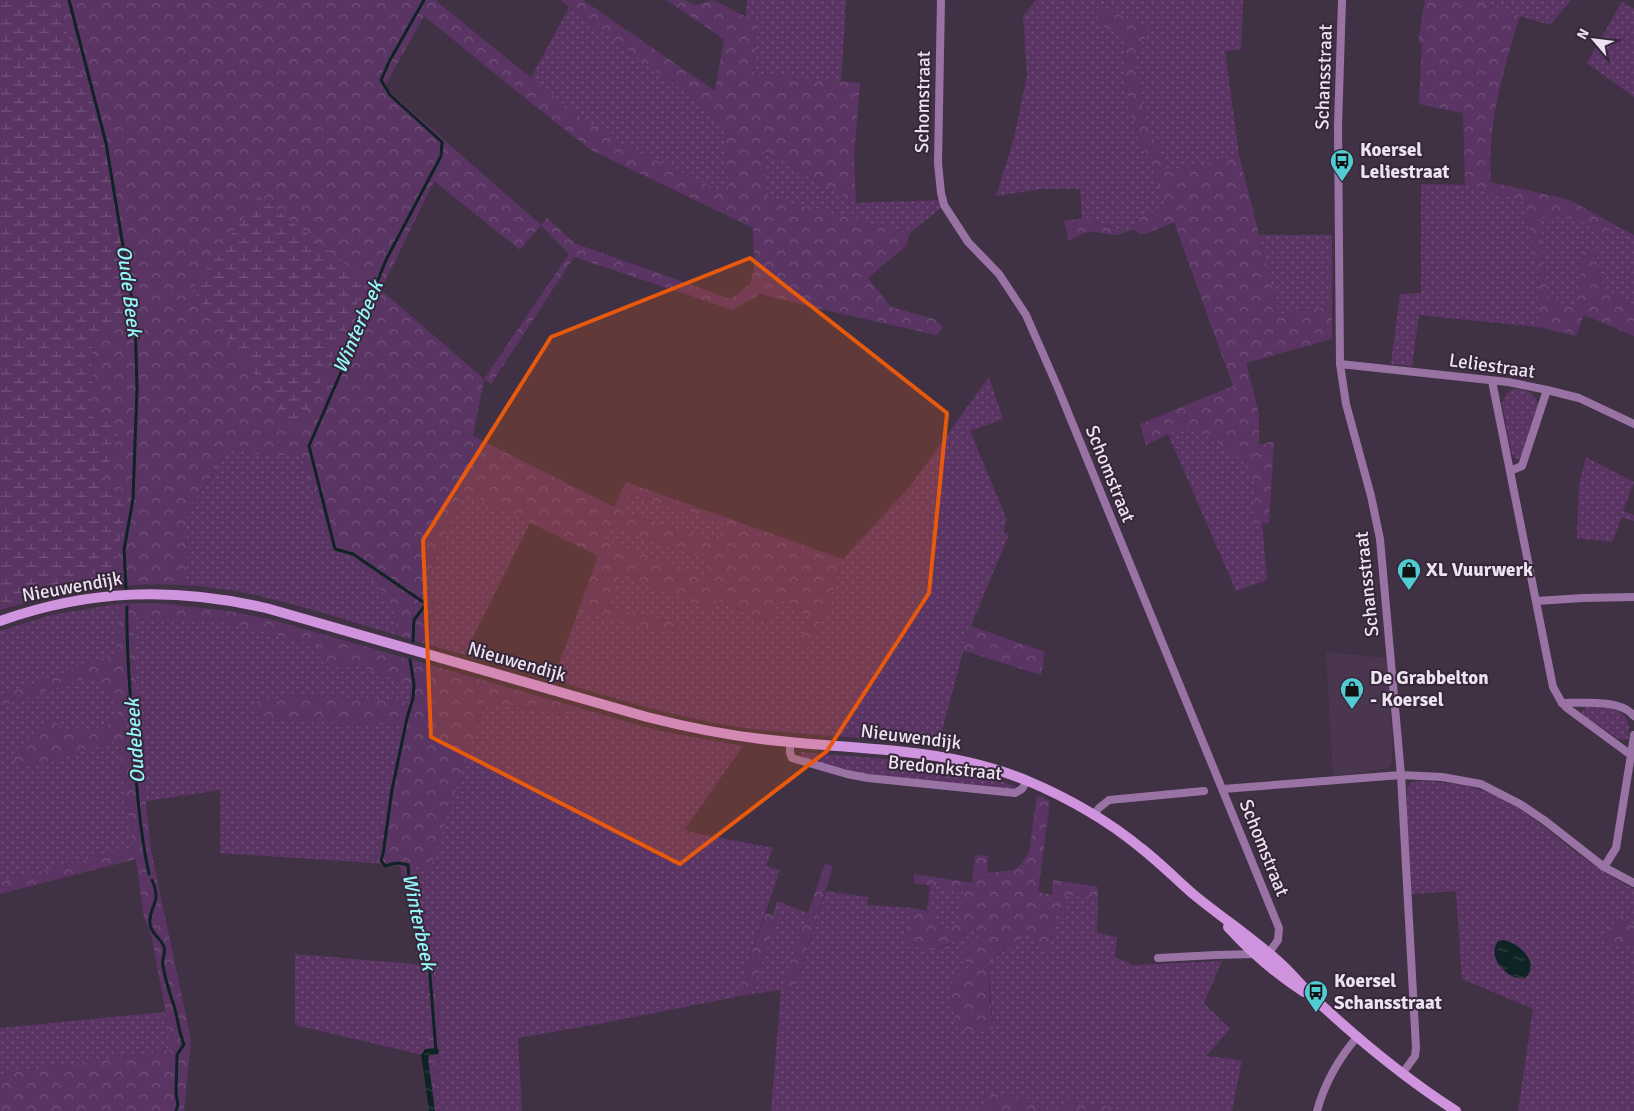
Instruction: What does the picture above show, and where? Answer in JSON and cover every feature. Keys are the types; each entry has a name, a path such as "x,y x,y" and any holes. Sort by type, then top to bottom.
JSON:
{"street":[{"name":"Schomstraat","path":"941,0 938,163 944,206 968,242 999,274 1026,315 1279,928 1278,940 1263,956"},
{"name":"Schansstraat","path":"1342,0 1338,145 1340,364 1346,404 1371,496 1380,539 1401,775 1416,1048 1415,1056 1402,1074"},
{"name":"Leliestraat","path":"1340,364 1508,382 1579,398 1634,424"},
{"path":"1492,381 1553,687 1562,703 1631,755"},
{"path":"1510,471 1522,466 1547,390"},
{"name":"Nieuwendijk","path":"0,621 50,606 114,595 160,593 214,598 266,608 647,717 732,736 923,753 981,765 1027,781"},
{"path":"1536,601 1634,597"},
{"path":"1562,703 1608,704 1625,708 1634,716"},
{"path":"1604,867 1616,848 1634,735"},
{"name":"Bredonkstraat","path":"790,742 792,758 847,774 868,778 1015,793 1022,789 1027,781 1094,815 1141,848 1216,913 1242,942 1263,956 1290,983 1316,999 1402,1074 1456,1111"},
{"path":"1222,788 1401,775 1442,777 1481,784 1520,804 1544,820 1604,867 1634,883"},
{"path":"1094,815 1109,800 1204,791"},
{"path":"1158,958 1216,955 1263,956"},
{"path":"1317,1111 1331,1072 1358,1036"}],"highlighted area":[{"path":"750,258 947,413 929,593 827,751 680,864 431,737 423,540 551,337"}],"shaded area":[{"path":"1326,652 1386,658 1392,730 1392,763 1389,768 1333,776"}],"green space":[{"path":"0,0 56,0 106,143 135,319 92,336 93,418 120,426 102,490 128,497 115,568 21,594 24,603 0,610"},
{"path":"56,0 435,0 578,116 621,143 729,195 725,131 701,104 560,0 583,0 715,91 724,39 666,0 685,0 695,5 713,0 758,23 754,74 860,83 854,157 856,203 762,150 768,197 910,233 906,246 868,278 891,307 934,319 943,327 937,335 760,294 733,310 574,257 491,384 484,380 473,436 614,507 626,482 843,559 827,609 807,648 799,644 811,617 781,599 768,622 717,600 713,610 620,573 608,607 679,623 676,633 578,612 598,556 464,491 420,594 437,604 422,643 397,635 396,610 365,570 328,539 301,456 253,454 228,447 191,505 185,526 188,552 185,585 123,586 83,590 24,603 21,594 115,568 128,497 102,490 120,426 93,419 92,336 135,319 106,143","holes":["424,16 591,150 753,228 754,266 751,283 731,299 574,243 547,218 541,225 384,87","434,181 520,250 541,225 569,254 484,379 381,290","630,493 724,523 717,542 620,510","612,526 708,560 705,575 606,541"]},
{"path":"747,0 846,0 841,82 753,74 758,23 746,17"},
{"path":"1036,0 1243,0 1241,49 1225,51 1239,155 1169,172 1144,117 1137,69 1137,53 1149,28 1125,40 1124,69 1129,110 1167,208 1137,218 1134,229 1124,233 1111,226 1082,218 1080,189 1041,189 996,196 1013,142 1027,76 1023,16"},
{"path":"1425,0 1475,0 1520,16 1502,77 1494,119 1490,161 1491,182 1570,200 1613,224 1604,235 1574,219 1560,217 1540,218 1547,300 1575,307 1584,249 1594,250 1600,277 1606,288 1634,306 1634,336 1584,315 1576,336 1538,327 1539,272 1523,201 1465,185 1463,113 1419,104 1422,43 1418,42"},
{"path":"1475,0 1571,0 1550,25"},
{"path":"1622,2 1634,9 1634,97 1587,63"},
{"path":"569,7 701,104 725,131 729,195 620,143 578,116 531,78"},
{"path":"1103,7 1149,28 1137,53 1137,69 1144,117 1169,172 1239,155 1279,314 1332,306 1332,339 1246,363 1259,414 1259,445 1274,441 1269,523 1252,524 1255,498 1254,482 1250,472 1235,455 1214,441 1184,426 1146,445 1140,424 1233,386 1174,222 1145,234 1139,234 1134,229 1137,218 1167,208 1129,110 1124,69 1125,40 1094,20"},
{"path":"761,150 856,203 939,200 941,208 910,233 768,198"},
{"path":"1421,184 1465,185 1523,201 1539,272 1538,327 1419,315 1412,366 1391,364 1400,294 1421,293"},
{"path":"259,196 367,281 297,433 192,289"},
{"path":"1560,217 1579,219 1604,234 1613,224 1634,235 1634,306 1617,297 1606,287 1599,274 1597,254 1584,249 1575,307 1547,300 1540,218"},
{"path":"1082,218 1098,222 1124,233 1116,235 1089,232 1069,241 1064,221"},
{"path":"1259,235 1332,235 1332,306 1279,314"},
{"path":"989,377 1003,419 970,431 1007,520 1003,532 1009,534 968,633 938,746 737,727 667,712 553,680 578,612 676,632 679,623 608,607 620,573 713,610 716,600 767,622 780,599 812,617 800,644 827,609 843,559 911,485"},
{"path":"1513,389 1529,392 1535,397 1538,405 1525,452 1518,460 1512,454 1502,404 1506,394"},
{"path":"1184,426 1204,435 1225,448 1244,463 1250,472 1255,486 1252,524 1262,523 1267,580 1236,591 1168,434"},
{"path":"227,447 253,454 301,456 328,539 365,570 396,610 397,635 266,597 212,587 185,585 188,552 185,526 191,505 211,478"},
{"path":"1586,457 1634,482 1623,511 1634,515 1634,521 1622,517 1612,542 1577,538 1579,485"},
{"path":"464,491 530,523 474,635 466,655 422,643 437,604 420,594"},
{"path":"629,493 725,523 717,542 619,510"},
{"path":"612,526 708,560 705,575 605,541"},
{"path":"157,603 229,611 273,620 573,706 568,715 485,702 430,870 415,866 414,885 404,888 400,866 375,863 390,792 410,725 267,720 253,712 255,702 296,695 410,702 411,686 355,664 339,667 327,665 323,663 321,648 262,630 211,619 133,617 139,737 151,850 191,1040 184,1111 0,1111 0,1074 173,1050 151,934 144,918 136,859 0,894 0,882 133,847 118,741 22,768 14,762 14,753 45,722 54,722 66,732 95,729 115,720 119,715 117,710 108,694 93,676 0,706 0,696 117,653 118,604"},
{"path":"118,604 117,653 0,696 0,631 51,615"},
{"path":"132,617 211,619 262,630 321,648 345,667 355,664 411,686 410,702 296,695 267,720 410,725 390,792 375,863 220,853 220,790 146,801 139,737"},
{"path":"971,626 1045,652 1041,675 962,650"},
{"path":"93,676 108,694 119,715 102,727 87,730 65,732 58,724 22,768 118,741 133,847 0,882 0,706"},
{"path":"485,702 568,715 573,706 660,731 743,746 685,829 691,832 773,848 766,866 780,870 736,997 518,1038 522,1111 438,1111 436,1101 440,1029 435,963 421,916 412,919 404,888 414,885 415,866 430,869"},
{"path":"1591,706 1613,709 1624,716 1628,722 1628,739 1619,739 1584,716 1583,710"},
{"path":"801,752 923,762 985,776 1017,787 1012,790 856,773 801,757"},
{"path":"1416,781 1442,782 1475,788 1508,801 1540,823 1570,848 1617,880 1634,889 1634,926 1620,915 1611,948 1629,942 1634,945 1634,1111 1518,1111 1533,1009 1462,979 1456,891 1412,894 1407,822 1407,789 1411,783"},
{"path":"1037,795 1050,801 1038,892 1052,895 1053,880 1098,887 1098,898 1065,895 1063,914 1054,913 1050,950 1046,951 1039,947 1032,934 1020,939 1000,952 989,970 993,1028 989,1030 959,1031 948,994 954,978 969,967 962,952 980,936 973,927 955,941 933,950 906,945 912,908 933,912 934,924 944,928 952,928 959,919 963,907 963,891 914,883 914,874 972,883 975,855 988,856 987,873 1014,870 1029,853"},
{"path":"825,864 833,866 795,988 781,989"},
{"path":"930,885 963,891 962,917 952,928 944,929 934,924 927,911"},
{"path":"826,891 868,897 867,905 912,908 907,945 928,949 940,948 956,941 973,927 980,936 969,967 954,978 993,1028 989,970 994,959 1019,938 1032,933 1052,940 1054,912 1065,895 1098,898 1097,933 1117,937 1115,957 1133,965 1222,961 1204,1003 1230,1029 1206,1056 1242,1060 1232,1111 1116,1111 1116,1107 1068,1102 1067,1111 1040,1111 983,1096 985,1111 771,1111 781,990 751,994 778,917 773,915 777,901 808,913 782,989 795,988"},
{"path":"766,913 778,917 751,994 736,997"},
{"path":"1620,915 1634,926 1634,945 1628,942 1611,948 1601,938"},
{"path":"421,916 435,963 440,1029 436,1101 438,1111 429,1111 421,1055 427,1056 431,1022 425,965 412,919"},
{"path":"295,954 425,965 431,1022 427,1056 295,1025"},
{"path":"166,1012 173,1050 0,1074 0,1028"},
{"path":"993,1094 1035,1103 1040,1111 985,1111 983,1095"},
{"path":"1068,1102 1116,1107 1116,1111 1067,1111"}],"water":[{"path":"1504,940 1522,950 1530,960 1531,966 1525,978 1511,976 1500,967 1495,954 1495,947 1498,941"},
{"path":"437,1048 439,1050 438,1054 430,1055 428,1058 435,1111 429,1111 421,1055 425,1049"}],"waterway":[{"name":"Oude Beek","path":"69,0 106,143 135,319 137,388 133,499 124,550 126,588"},
{"name":"Winterbeek","path":"413,641 414,620 426,604 353,554 335,549 309,446 386,260 441,156 442,142 390,95 381,80 390,60 424,0"},
{"name":"Oudebeek","path":"127,607 128,670 137,786 140,822 149,874"},
{"name":"Winterbeek","path":"410,660 414,684 413,698 392,790 381,860 385,866 397,863 408,865 410,892 416,921 429,963 436,1051"},
{"name":"Oudebeek","path":"152,880 156,900 151,913 150,924 152,931 164,947 164,971 184,1044 177,1055 176,1094 178,1105 176,1111"}],"place":[{"name":"Koersel Leliestraat","path":"1342,182"},
{"name":"XL Vuurwerk","path":"1409,591"},
{"name":"De Grabbelton - Koersel","path":"1352,710"},
{"name":"Koersel Schansstraat","path":"1316,1013"}]}
